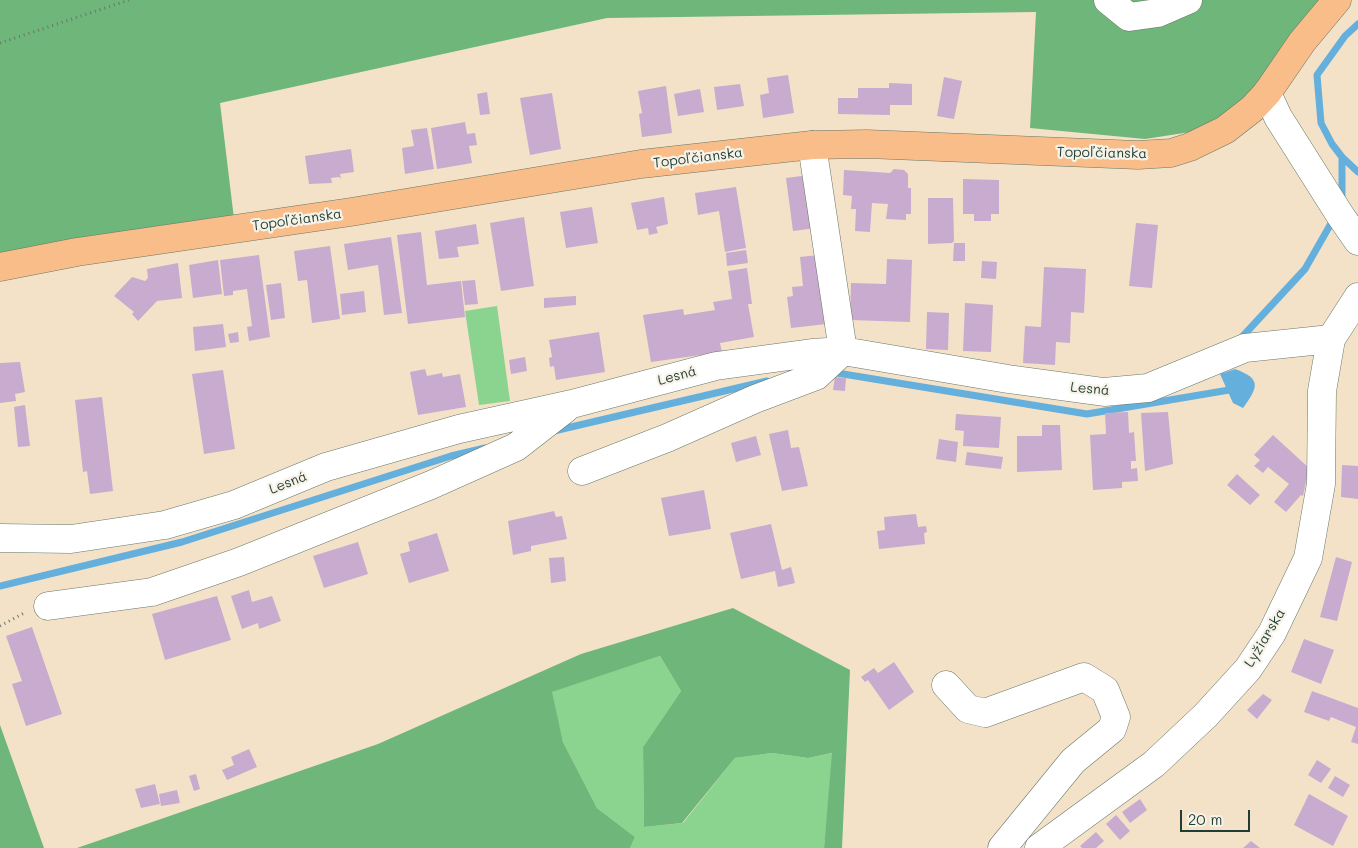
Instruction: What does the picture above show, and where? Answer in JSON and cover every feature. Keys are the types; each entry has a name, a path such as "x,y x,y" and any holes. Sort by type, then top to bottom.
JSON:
{"main road":[{"name":"Topoľčianska","path":"0,267 77,252 351,212 641,164 812,145 867,144 1138,155 1171,153 1190,147 1225,130 1252,109 1267,94 1302,42 1337,0"}],"street":[{"path":"1108,0 1129,17 1158,13 1188,0"},
{"path":"1267,94 1278,117 1358,241"},
{"path":"582,471 667,438 755,399 816,376 843,352 812,145"},
{"path":"1331,339 1358,297"},
{"name":"Lesná","path":"0,538 72,539 165,525 234,505 326,467 459,429 572,404 716,366 812,353 843,352 1008,379 1104,392 1148,388 1245,348 1331,339"},
{"name":"Lyžiarska","path":"1038,848 1154,764 1212,709 1248,669 1272,633 1308,558 1321,484 1322,391 1331,339"},
{"name":"Lesná","path":"48,606 152,592 257,555 431,485 516,447 572,404"},
{"path":"946,685 968,709 985,713 1084,677 1105,690 1116,717 1112,729 1074,761 1002,848"}],"path":[{"path":"0,43 129,0"}],"green space":[{"path":"0,0 1322,0 1259,95 1210,129 1145,139 1030,128 1036,12 607,18 220,103 235,227 0,264"},
{"path":"497,306 510,401 479,405 465,311"},
{"path":"733,608 850,670 842,848 824,848 832,753 808,758 772,753 735,758 682,823 644,827 643,747 681,691 660,656 552,692 563,742 597,808 635,837 630,848 77,848 378,744 581,654"},
{"path":"660,656 681,691 643,747 644,827 683,823 735,758 772,753 808,758 833,753 824,848 630,848 635,837 597,808 563,742 551,692"},
{"path":"0,725 44,848 0,848"}],"water":[{"path":"1235,369 1250,376 1255,384 1252,394 1243,408 1233,403 1220,374"}],"building":[{"path":"788,75 794,113 763,118 760,95 769,93 767,78"},
{"path":"944,77 962,81 954,119 937,116"},
{"path":"889,83 912,84 912,105 890,105 890,115 838,114 838,98 858,98 858,88 889,88"},
{"path":"740,84 744,106 717,110 714,87"},
{"path":"666,86 672,133 642,137 639,114 642,113 638,91"},
{"path":"700,89 704,112 678,116 674,94"},
{"path":"487,92 490,114 480,115 477,94"},
{"path":"552,93 561,149 530,155 520,98"},
{"path":"465,122 467,134 475,133 477,145 469,146 472,163 437,169 431,128"},
{"path":"427,128 434,169 405,174 402,148 414,146 411,130"},
{"path":"351,149 354,172 340,174 341,179 339,177 331,178 332,183 309,184 305,156"},
{"path":"894,169 904,170 908,174 908,188 911,188 911,214 906,214 906,220 886,219 888,204 872,203 870,232 855,231 856,209 851,209 852,196 843,195 844,170 890,173"},
{"path":"809,175 816,228 793,231 786,178"},
{"path":"963,179 999,180 999,214 991,214 991,221 974,221 974,214 963,214"},
{"path":"736,187 746,248 725,252 719,211 698,215 695,193"},
{"path":"664,197 668,224 656,227 658,233 649,235 648,228 637,230 631,203"},
{"path":"928,198 953,198 954,241 952,243 928,244"},
{"path":"592,207 598,243 566,248 560,212"},
{"path":"524,217 534,286 501,291 490,223"},
{"path":"1136,223 1158,225 1152,288 1129,286"},
{"path":"476,224 479,244 457,247 459,257 439,259 435,231"},
{"path":"421,232 427,285 461,281 465,317 408,324 397,235"},
{"path":"391,237 402,313 384,315 378,265 348,270 344,244"},
{"path":"954,243 965,243 965,261 953,261"},
{"path":"330,246 340,319 312,323 307,280 298,281 294,251"},
{"path":"746,250 748,263 727,266 726,253"},
{"path":"259,255 270,337 249,341 247,327 252,326 247,289 233,291 233,295 224,296 220,260"},
{"path":"818,255 826,324 791,328 787,297 793,296 792,287 803,286 800,257"},
{"path":"887,259 912,260 910,322 850,320 851,283 886,284"},
{"path":"218,260 222,294 193,298 189,265"},
{"path":"982,261 997,262 996,279 981,278"},
{"path":"178,263 182,298 157,301 138,321 132,314 134,312 114,296 132,277 145,281 148,278 147,269"},
{"path":"1044,267 1086,269 1084,313 1071,312 1070,343 1056,342 1055,365 1023,363 1025,326 1041,327"},
{"path":"747,268 752,304 748,304 754,337 720,343 722,352 651,362 643,315 683,309 684,315 715,310 713,302 732,299 728,271"},
{"path":"475,280 478,304 465,305 462,281"},
{"path":"281,283 285,318 271,320 266,285"},
{"path":"364,291 366,312 342,315 340,294"},
{"path":"576,296 576,305 544,308 544,298"},
{"path":"965,303 993,305 991,352 963,351"},
{"path":"927,312 949,313 948,350 926,349"},
{"path":"223,324 226,347 195,351 193,327"},
{"path":"238,332 239,342 230,343 228,334"},
{"path":"599,332 605,372 556,380 554,366 550,367 549,358 552,357 549,340"},
{"path":"525,357 527,371 511,374 509,360"},
{"path":"20,362 25,392 15,394 16,401 0,403 0,363"},
{"path":"425,369 427,376 442,373 443,377 460,374 466,407 418,415 410,372"},
{"path":"223,370 235,449 204,454 192,374"},
{"path":"835,377 846,378 845,391 833,390"},
{"path":"102,397 113,491 90,494 87,471 83,472 75,400"},
{"path":"25,405 30,446 18,447 14,407"},
{"path":"1128,412 1129,433 1134,432 1136,461 1131,461 1131,469 1137,468 1138,481 1122,482 1122,488 1093,490 1090,435 1106,434 1105,413"},
{"path":"1168,412 1173,464 1145,471 1141,413"},
{"path":"956,414 1001,417 999,448 963,446 964,431 955,430"},
{"path":"1042,425 1060,425 1062,470 1017,472 1017,436 1042,436"},
{"path":"788,430 791,448 799,447 808,486 782,491 769,434"},
{"path":"1273,435 1309,468 1303,496 1301,495 1286,512 1274,502 1289,484 1268,467 1263,473 1254,466 1260,460 1254,455"},
{"path":"756,436 761,455 736,462 731,443"},
{"path":"939,439 958,442 956,462 936,459"},
{"path":"967,452 1003,457 1001,469 965,465"},
{"path":"1342,465 1358,466 1358,499 1341,497"},
{"path":"1237,474 1260,495 1250,505 1227,485"},
{"path":"704,490 711,529 669,536 661,498"},
{"path":"554,511 556,517 562,516 567,539 531,546 531,551 513,555 508,521"},
{"path":"916,514 918,527 926,526 927,532 924,533 925,544 879,549 877,531 885,530 884,517"},
{"path":"771,524 782,570 791,567 795,583 778,587 775,571 741,579 730,533"},
{"path":"437,533 449,571 409,583 400,554 410,551 408,542"},
{"path":"358,542 368,574 324,588 313,556"},
{"path":"564,557 566,581 551,583 549,558"},
{"path":"1336,557 1352,562 1337,621 1320,617"},
{"path":"249,590 252,602 272,596 281,621 259,629 258,623 242,629 231,596"},
{"path":"217,596 231,640 165,660 152,614"},
{"path":"32,627 62,714 26,726 12,684 22,681 6,636"},
{"path":"1304,639 1334,650 1321,684 1291,672"},
{"path":"894,662 914,692 889,710 868,680 865,682 861,677 874,668 878,673"},
{"path":"1312,691 1358,708 1358,744 1351,742 1356,727 1331,717 1329,721 1304,712"},
{"path":"1263,694 1272,700 1257,719 1247,710"},
{"path":"249,749 257,767 227,780 222,770 234,765 231,757"},
{"path":"1317,760 1331,769 1321,783 1308,775"},
{"path":"196,774 200,789 194,791 189,776"},
{"path":"1335,776 1350,785 1343,797 1328,788"},
{"path":"155,784 160,804 141,808 135,789"},
{"path":"177,790 180,803 161,806 159,794"},
{"path":"1309,794 1348,816 1333,846 1294,825"},
{"path":"1140,799 1147,810 1130,823 1122,812"},
{"path":"1116,815 1130,831 1120,840 1106,824"},
{"path":"1096,832 1104,841 1096,848 1082,848 1080,846"},
{"path":"1251,841 1260,848 1243,848"}],"waterway":[{"path":"1358,24 1345,36 1317,75 1321,123 1332,144 1342,157 1358,172"},
{"path":"1342,157 1342,196"},
{"path":"1242,337 1305,269 1333,220"},
{"path":"831,372 1087,414 1235,389"},
{"path":"554,431 767,381"},
{"path":"0,586 182,542 451,456 485,448"}]}
